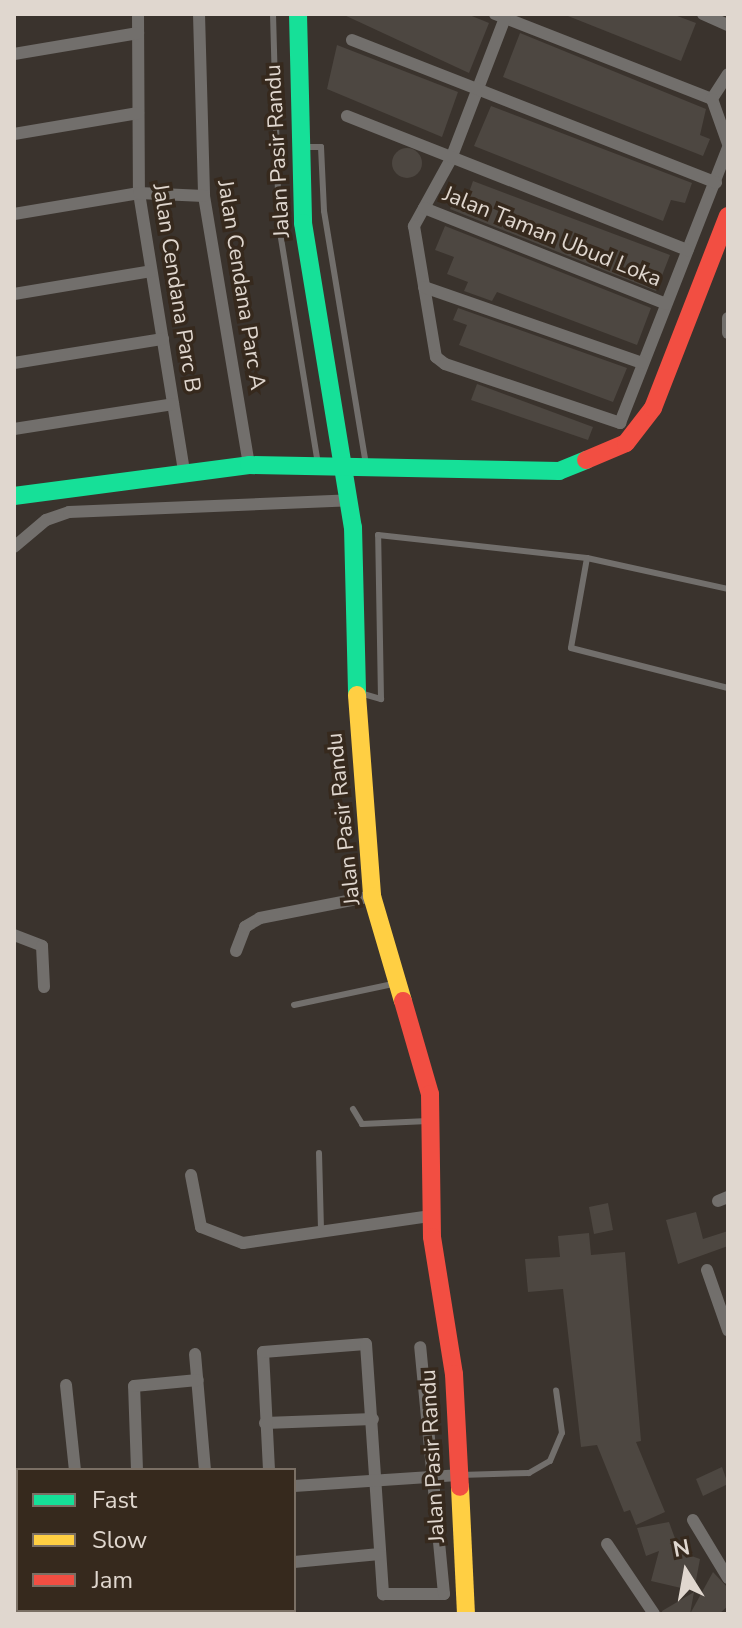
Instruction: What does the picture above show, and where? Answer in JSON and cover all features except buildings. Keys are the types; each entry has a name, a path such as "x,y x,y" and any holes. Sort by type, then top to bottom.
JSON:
{"main road":[{"name":"Jalan Pasir Randu","path":"298,14 303,223 350,500 372,896 433,1121 431,1216 454,1374 466,1614"},
{"path":"14,496 184,470 249,465 367,471 559,471 626,443 653,408 728,216"}],"street":[{"name":"Jalan Cendana Parc B","path":"138,14 139,193 184,470"},
{"name":"Jalan Cendana Parc A","path":"199,14 204,196 249,465"},
{"path":"703,14 728,25"},
{"name":"Jalan Taman Ubud Loka","path":"500,16 522,19 712,99 728,146 620,423 445,364 436,357 414,226 451,159 479,92 500,16"},
{"path":"14,54 138,33"},
{"path":"352,40 716,183"},
{"path":"712,99 728,74"},
{"path":"14,134 138,113"},
{"name":"Jalan Taman Ubud Loka","path":"347,116 688,250"},
{"path":"14,214 139,193 204,196"},
{"name":"Jalan Taman Ubud Loka","path":"424,208 666,304"},
{"path":"14,294 151,271"},
{"path":"424,287 642,363"},
{"path":"728,318 728,333"},
{"path":"14,363 163,339"},
{"path":"14,429 173,404"},
{"path":"14,547 46,520 69,512 350,500"},
{"path":"236,951 245,927 260,918 372,896"},
{"path":"14,935 42,946 44,987"},
{"path":"191,1175 201,1227 209,1235 243,1243 321,1229 431,1216"},
{"path":"707,1270 728,1330"},
{"path":"269,1468 263,1352 361,1341 368,1349 385,1596 447,1590 420,1347"},
{"path":"195,1354 205,1468"},
{"path":"137,1468 134,1386 198,1380"},
{"path":"66,1385 75,1468"},
{"path":"265,1423 373,1419"},
{"path":"296,1486 458,1475"},
{"path":"693,1520 728,1578"},
{"path":"607,1544 654,1614"},
{"path":"296,1562 380,1554"}],"lane":[{"path":"273,14 279,226 319,468"},
{"path":"299,147 321,147 324,211 367,471"},
{"path":"279,226 303,223"},
{"path":"359,692 381,699 378,535 587,558 728,589"},
{"path":"587,558 571,648 728,688"},
{"path":"294,1005 397,983"},
{"path":"353,1109 362,1124 433,1121"},
{"path":"319,1153 321,1229"},
{"path":"458,1475 529,1473 550,1461 562,1433 556,1390"}],"traffic: fast":[{"path":"298,14 303,223 353,527 357,695"},
{"path":"14,496 249,465 559,471 586,460"}],"traffic: slow":[{"path":"357,695 372,896 403,1001"},
{"path":"460,1487 466,1614"}],"traffic: jam":[{"path":"586,460 626,443 653,408 728,216"},
{"path":"403,1001 430,1094 432,1237 454,1374 460,1487"}]}
